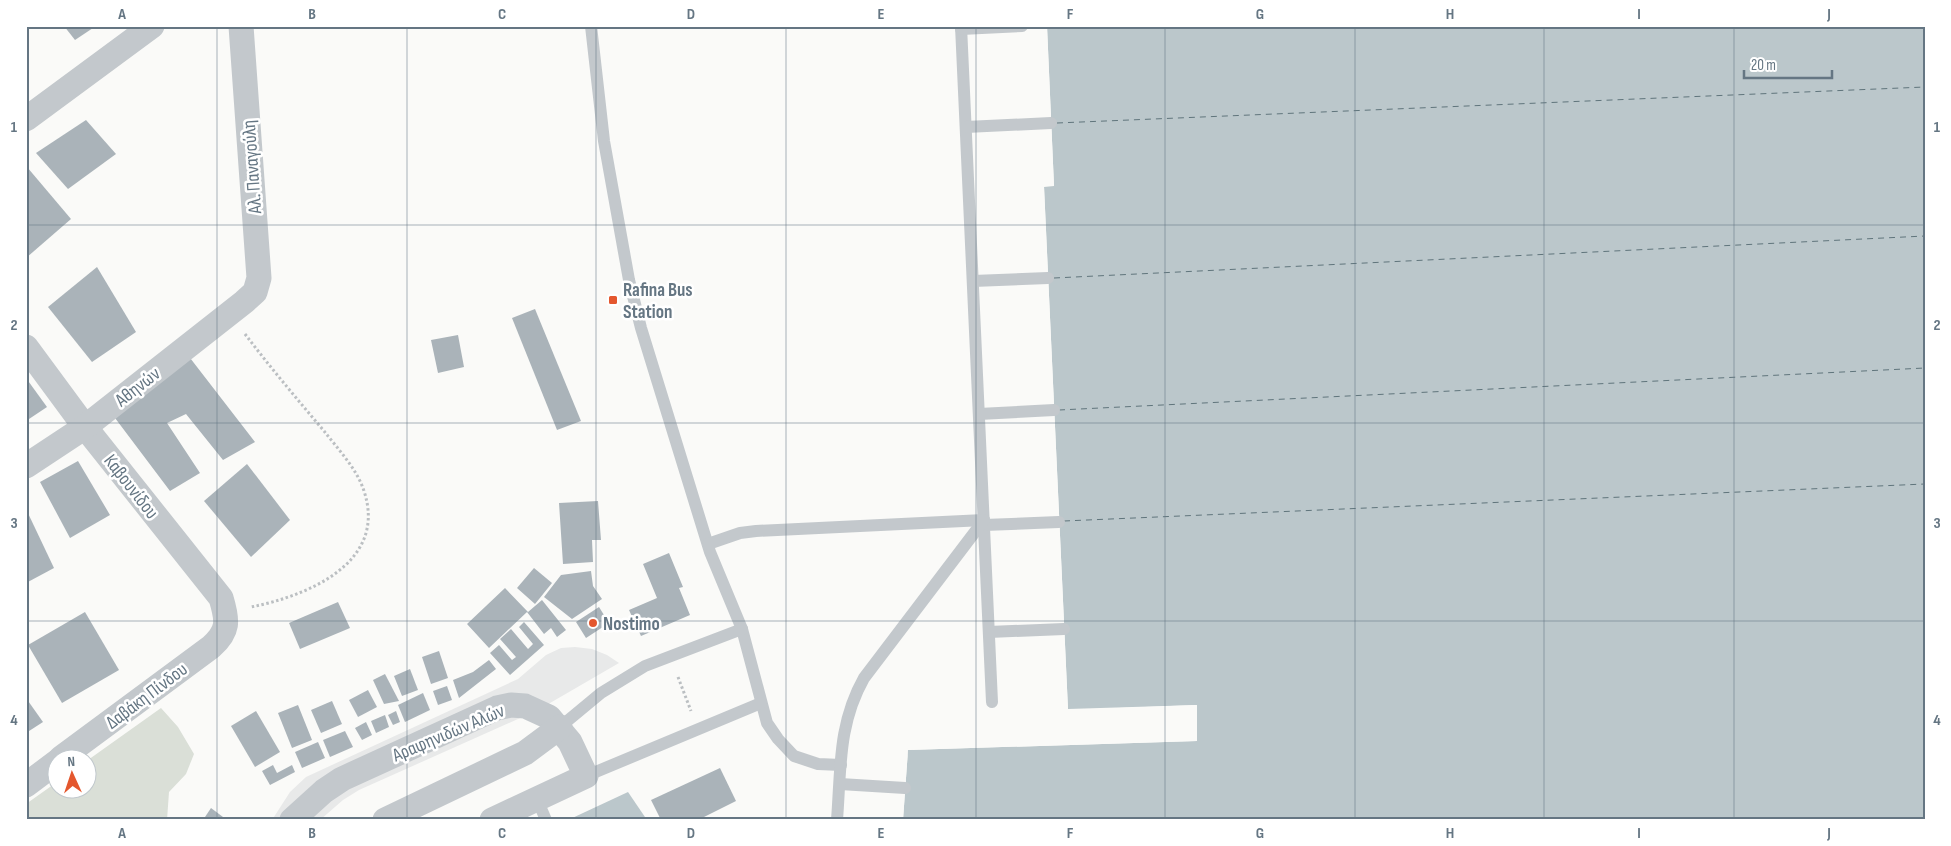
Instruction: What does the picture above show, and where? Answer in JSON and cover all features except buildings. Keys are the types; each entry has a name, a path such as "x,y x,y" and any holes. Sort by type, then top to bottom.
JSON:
{"street":[{"path":"26,119 152,26"},
{"name":"Αλ. Παναγούλη","path":"237,308 255,292 259,278 241,26"},
{"name":"Αθηνών","path":"26,466 85,426 237,308"},
{"name":"Καβουνίδου","path":"26,347 85,426 221,598 226,620"},
{"name":"Δαβάκη Πίνδου","path":"75,748 211,647 220,639 226,620"},
{"name":"Αραφηνιδών Αλών","path":"292,820 324,791 342,779 497,708 525,706 549,717 560,727 570,742 586,776"},
{"path":"385,820 525,753 560,727"},
{"path":"26,784 48,768"},
{"path":"492,820 541,809 586,776"}],"lane":[{"path":"591,26 604,141 629,280 641,328 708,544 742,629 761,703 772,731 794,756 818,764 841,765"},
{"path":"992,702 961,28 1022,26"},
{"path":"966,127 1051,123"},
{"path":"973,282 1048,278"},
{"path":"979,414 1054,410"},
{"path":"708,544 740,533 756,531 984,522 1059,522"},
{"path":"837,820 846,717 853,698 864,678 984,522"},
{"path":"560,727 601,693 624,678 669,655 742,629"},
{"path":"989,632 1064,629"},
{"path":"586,776 761,703"},
{"path":"840,784 905,788"}],"path":[{"path":"226,620 303,592 331,577 354,558 364,540 368,514 364,490 346,459 237,308"},
{"path":"669,655 698,729"}],"shaded area":[{"path":"1047,26 1925,26 1925,820 903,820 908,750 1197,741 1196,705 1068,710 1044,186 1054,186"},
{"path":"561,648 592,649 607,655 619,663 538,710 359,790 343,800 320,820 272,820 290,792 306,777 518,679 546,655"},
{"path":"161,708 178,727 194,754 186,774 169,792 167,820 26,820 26,804 48,788 48,798 98,798 98,753"},
{"path":"628,792 647,820 568,820"}],"pier":[{"path":"1044,26 1047,26 1054,186 1044,187 1068,709 1197,705 1197,741 908,750 903,820 900,820 908,747 1194,739 1194,707 1068,712 1065,710 1042,187 1043,184 1051,184"}],"ferry route":[{"path":"1057,123 1925,87"},
{"path":"1054,278 1925,236"},
{"path":"1059,410 1925,368"},
{"path":"1064,521 1925,484"}],"place":[{"name":"Rafina Bus Station","path":"613,300"},
{"name":"Nostimo","path":"593,623"}]}
